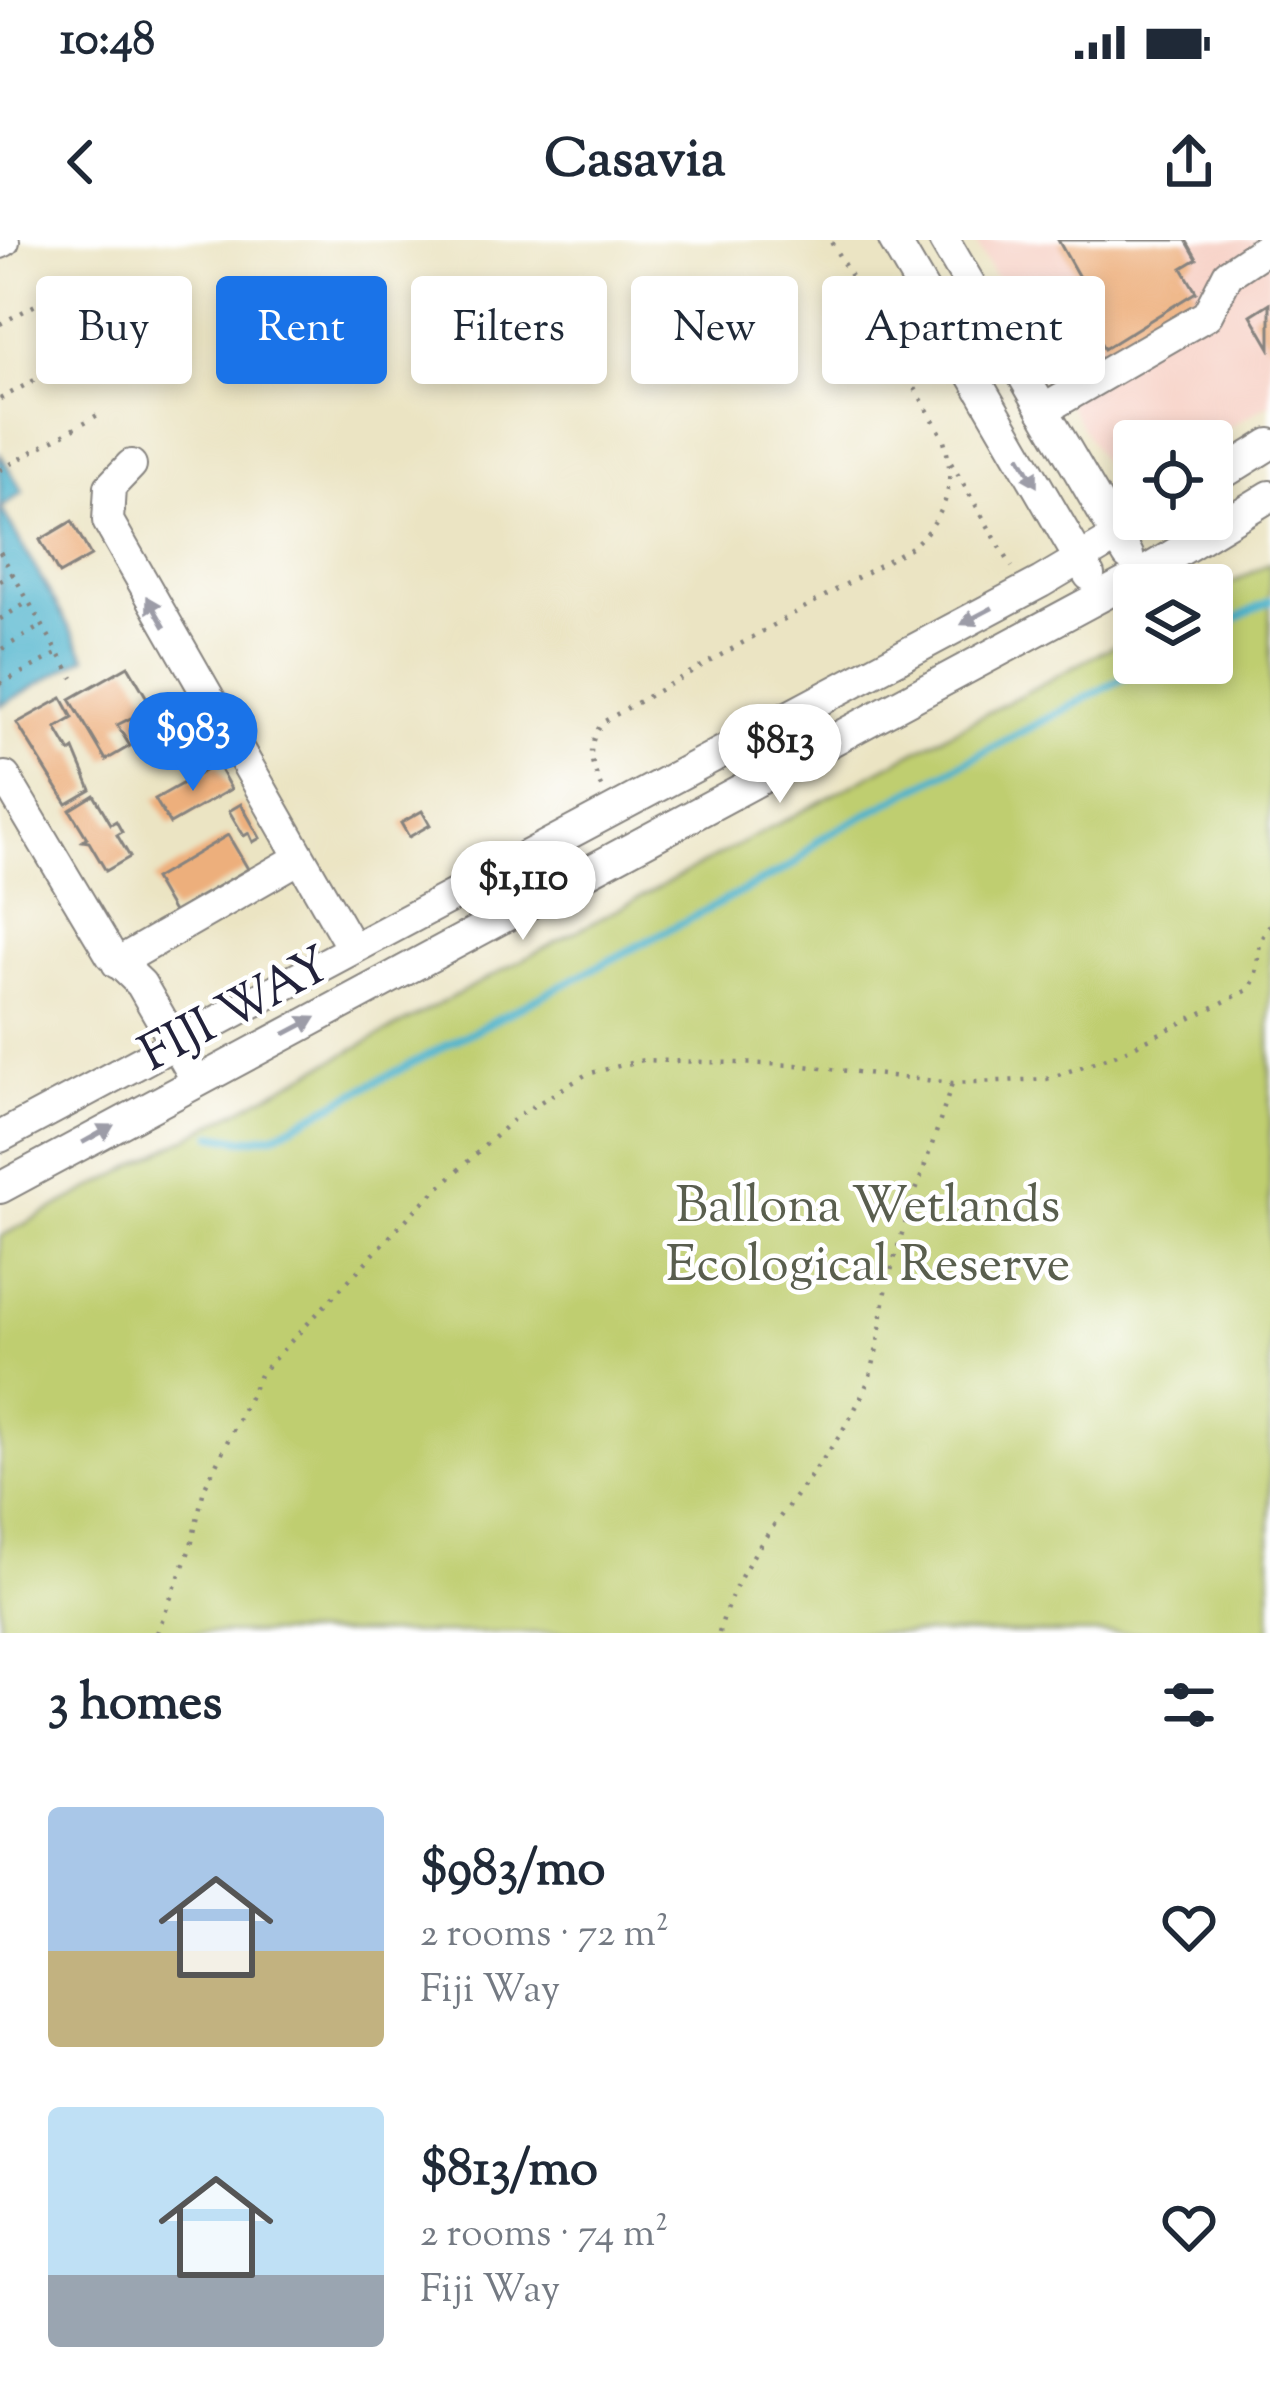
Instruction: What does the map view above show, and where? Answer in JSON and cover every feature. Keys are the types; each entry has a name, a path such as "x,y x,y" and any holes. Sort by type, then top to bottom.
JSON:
{"street":[{"path":"894,240 1101,596"},
{"path":"944,240 1113,529"},
{"path":"1043,410 1208,314 1228,274 1270,246"},
{"path":"1233,467 1270,444"},
{"path":"130,465 110,487 108,521 352,948"},
{"name":"FIJI WAY","path":"1158,564 1270,496"},
{"name":"FIJI WAY","path":"0,1137 1113,540"},
{"name":"FIJI WAY","path":"0,1188 1113,590"},
{"path":"0,780 5,777 117,963 141,985 197,1081"},
{"path":"609,809 624,853"},
{"path":"558,837 579,876"},
{"path":"117,963 298,859"}],"path":[{"path":"830,240 1012,567"},
{"path":"0,324 36,304"},
{"path":"0,399 36,379"},
{"path":"0,470 101,413"},
{"path":"609,809 589,754 590,740 603,722 913,546 936,525 948,499 951,462"},
{"path":"0,552 73,678"},
{"path":"0,580 14,573"},
{"path":"0,619 30,601"},
{"path":"2,650 44,625"},
{"path":"0,684 59,653"},
{"path":"157,1633 191,1546 204,1489 261,1373 415,1210 518,1116 587,1074 643,1060 796,1065 952,1083 1047,1079 1081,1070 1254,985 1256,950 1270,925"},
{"path":"719,1633 738,1575 831,1455 866,1388 876,1360 890,1275 952,1083"}],"shaded area":[{"path":"974,240 1270,240 1270,403 1233,425 1233,420 1113,420 1113,482 1057,384 1105,384 1105,276 995,276"}],"green space":[{"name":"Ballona Wetlands Ecological Reserve","path":"1270,563 1270,1633 0,1633 0,1237 1113,646 1113,684 1233,684 1233,583"}],"water":[{"path":"0,454 23,492 1,508 86,657 0,706"}],"building":[{"path":"1058,240 1186,240 1197,259 1182,268 1196,292 1105,348 1105,276 1078,276"},
{"path":"1270,303 1270,348 1251,315"},
{"path":"72,521 91,556 59,574 40,540"},
{"path":"128,666 160,720 139,732 131,718 117,725 130,746 106,760 70,699"},
{"path":"62,698 73,718 56,728 70,752 74,749 91,790 67,804 17,723"},
{"path":"217,764 231,789 170,824 155,799"},
{"path":"94,795 111,824 116,821 122,832 117,835 130,857 106,871 89,842 83,841 87,838 70,810"},
{"path":"241,804 260,838 253,842 229,811"},
{"path":"422,811 430,825 409,837 401,823"},
{"path":"228,835 248,869 173,912 154,879"}],"waterway":[{"path":"1233,620 1270,601"},
{"path":"213,1135 242,1140 274,1135 795,864 818,840 1113,684"}]}
